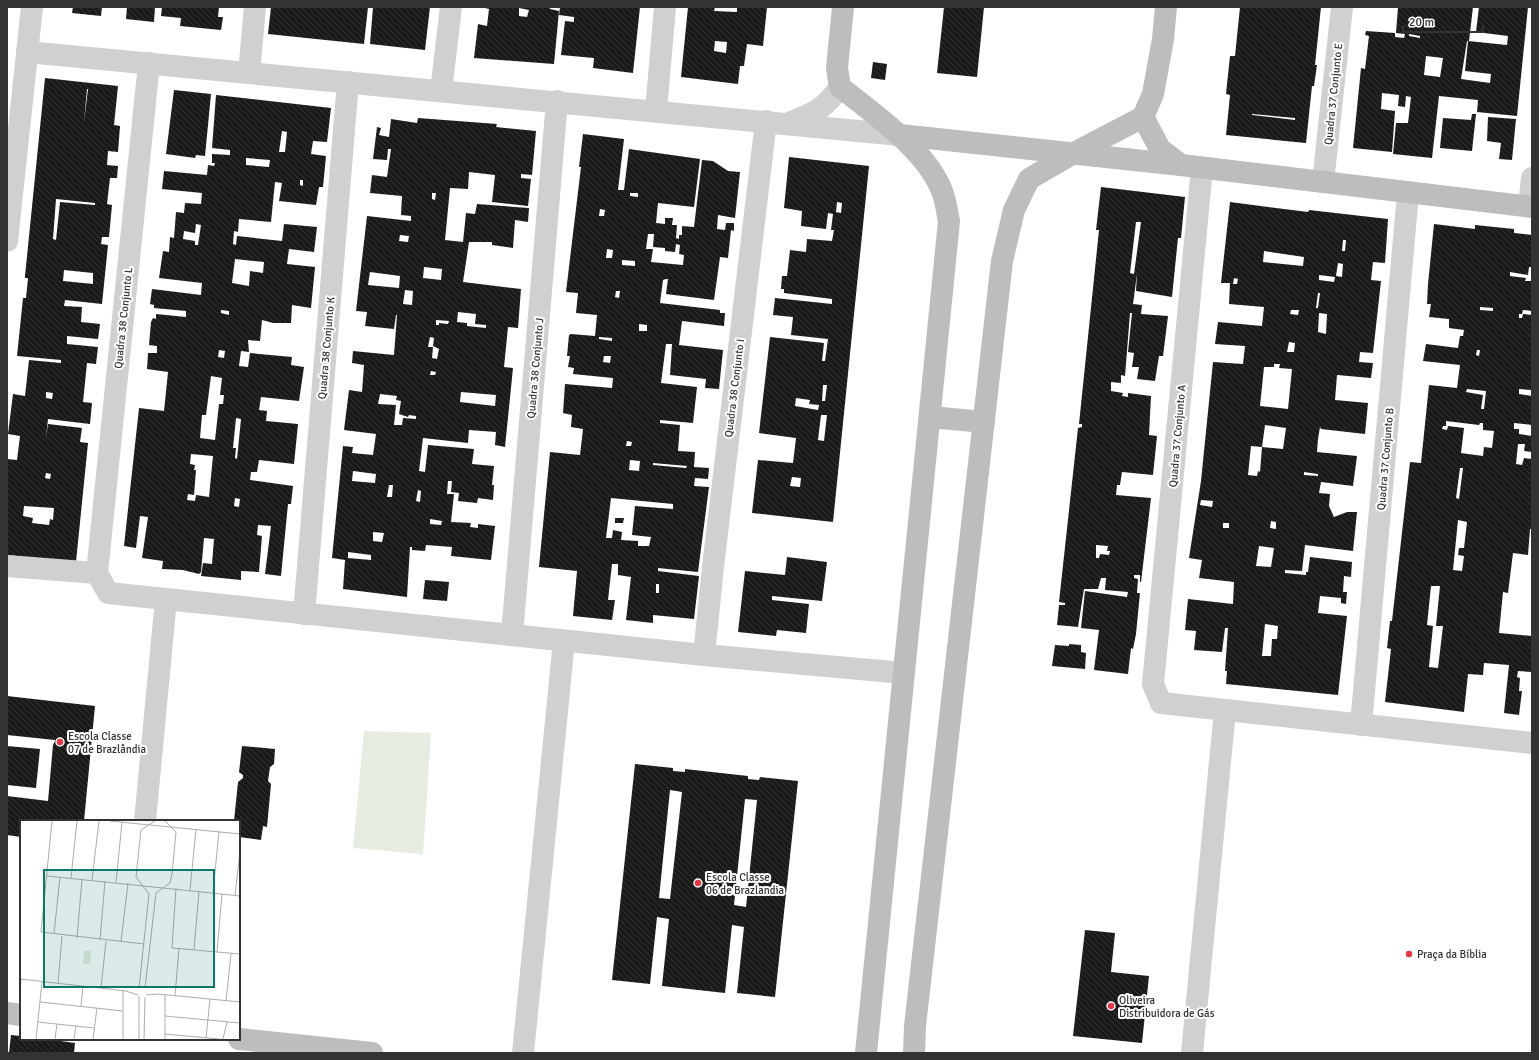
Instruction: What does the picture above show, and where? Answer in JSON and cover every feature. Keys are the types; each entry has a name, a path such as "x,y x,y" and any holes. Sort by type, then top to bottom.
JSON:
{"street":[{"path":"7,241 32,7"},
{"path":"249,73 255,7"},
{"path":"441,91 451,7"},
{"path":"656,111 665,7"},
{"path":"844,7 837,68 840,87 900,135 931,170 943,193 949,221 866,1053"},
{"path":"914,1053 916,1018 1002,261 1014,210 1029,179 1072,154 1143,117 1148,110 1153,94 1163,39 1166,7"},
{"name":"Quadra 37 Conjunto E","path":"1323,182 1342,7"},
{"path":"27,52 788,123 1531,206 1532,178"},
{"name":"Quadra 38 Conjunto L","path":"97,573 149,64"},
{"name":"Quadra 38 Conjunto K","path":"304,614 348,82"},
{"path":"788,123 818,111 830,101 840,87"},
{"name":"Quadra 38 Conjunto J","path":"512,635 557,101"},
{"path":"1143,117 1160,148 1192,167"},
{"name":"Quadra 38 Conjunto I","path":"704,655 766,121"},
{"name":"Quadra 37 Conjunto A","path":"1192,167 1153,684 1161,703 1225,710"},
{"name":"Quadra 37 Conjunto B","path":"1362,725 1408,193"},
{"path":"930,417 984,422"},
{"path":"7,566 97,573 108,594 704,655 904,673"},
{"path":"145,820 166,599"},
{"path":"523,1053 564,641"},
{"path":"1192,1053 1225,710 1532,744"},
{"path":"7,1013 20,1015"},
{"path":"240,1039 361,1052"}],"shaded area":[{"path":"364,731 431,733 423,854 353,848"}],"building":[{"path":"73,7 102,7 101,16 72,13"},
{"path":"127,7 155,7 154,22 126,19"},
{"path":"162,7 219,7 218,17 223,17 221,30 180,26 181,18 161,16"},
{"path":"271,7 368,7 364,44 268,34"},
{"path":"373,7 430,7 425,50 370,44"},
{"path":"481,7 550,7 550,9 559,11 554,64 474,58 478,24 487,26 489,9","holes":["519,8 529,10 527,17 519,16"]},
{"path":"560,7 640,7 633,73 593,68 594,58 561,55 565,21 574,22 574,17 559,15"},
{"path":"688,7 715,7 714,11 737,12 737,7 767,7 763,46 747,44 744,66 740,66 738,84 681,77","holes":["715,41 727,42 726,53 714,51"]},
{"path":"944,7 984,7 977,77 937,73"},
{"path":"1240,7 1321,7 1315,65 1317,65 1314,86 1312,86 1306,143 1226,135 1230,95 1226,94 1230,56 1235,56","holes":["1252,114 1295,118 1295,120"]},
{"path":"1398,7 1473,7 1468,41 1507,45 1508,36 1476,32 1479,7 1528,7 1517,116 1477,112 1478,100 1439,96 1432,158 1393,154 1396,123 1408,123 1411,97 1406,96 1405,107 1398,106 1399,95 1382,93 1381,109 1395,111 1392,152 1353,148 1361,68 1365,69 1369,36 1365,35 1366,31 1395,33 1395,37 1404,38 1405,34 1396,33","holes":["1409,34 1420,36 1420,38 1409,36","1468,41 1465,71 1491,74 1490,83 1461,79","1426,56 1443,58 1440,77 1424,75"]},
{"path":"873,62 887,64 885,80 871,78"},
{"path":"45,78 118,86 114,125 120,126 118,152 108,151 107,165 118,166 117,178 110,178 107,204 112,205 109,237 102,237 101,244 108,245 102,304 65,300 64,306 82,307 81,322 100,324 98,339 67,336 67,344 98,347 96,364 87,363 83,402 92,403 90,424 48,419 46,438 48,424 82,428 80,442 88,443 76,562 7,555 7,459 17,460 20,436 8,434 13,394 25,396 29,360 61,363 61,360 17,356 23,298 26,298 28,278 25,278","holes":["87,89 88,89 84,122","56,199 95,203 95,205 60,202 56,240 53,239","64,270 93,273 93,284 63,281","46,392 53,393 52,399 46,398","46,473 51,474 50,479 45,478","24,506 54,508 53,520 50,519 49,525 32,523 33,518 23,516"]},
{"path":"174,90 211,94 205,156 196,155 195,158 166,154"},
{"path":"216,95 331,108 327,142 313,141 311,154 326,156 323,187 319,187 316,205 279,201 282,183 275,182 271,222 239,219 238,232 234,231 233,244 236,245 237,236 282,241 284,224 317,227 314,252 289,249 287,264 315,267 311,308 292,305 291,323 273,323 262,320 260,341 248,340 249,352 241,351 239,366 248,367 250,353 292,357 291,365 304,367 299,401 261,397 259,410 267,411 266,421 298,424 294,464 259,460 257,472 251,472 250,480 293,486 291,504 288,504 281,576 265,574 271,526 258,525 257,535 262,536 259,572 241,571 241,580 201,576 203,563 212,564 214,539 204,538 201,572 199,574 183,570 162,569 163,561 142,558 148,517 140,516 136,548 124,546 139,408 164,411 168,372 147,369 148,353 157,353 157,346 149,345 151,322 153,318 156,319 156,314 186,317 186,311 154,308 154,305 150,304 152,289 201,295 202,283 159,278 163,251 169,252 170,237 174,238 176,212 184,213 185,203 201,204 202,193 162,189 164,171 207,175 208,165 214,166 215,163 212,163 212,154 230,155 230,150 212,148","holes":["282,131 287,132 285,152 279,152","246,158 270,160 269,167 246,165","300,180 303,180 303,186 300,185","196,224 201,225 198,245 195,245 195,241 183,239 184,231 195,233","235,259 264,262 263,273 250,271 249,286 232,283","221,310 229,311 229,315 221,313","219,350 225,351 224,358 218,357","211,376 222,378 220,395 224,395 223,404 219,404 215,440 200,438 202,415 206,415","236,418 241,419 237,459 235,458 236,448 233,448","191,454 213,456 209,497 196,495 195,501 187,500 188,494 194,495 195,465 190,464","235,498 240,499 239,507 234,506"]},
{"path":"1472,114 1476,114 1472,151 1440,148 1443,118 1471,120"},
{"path":"1488,117 1516,119 1512,160 1499,159 1501,143 1487,141"},
{"path":"418,118 497,124 496,127 536,131 532,175 521,174 521,178 531,179 528,206 492,202 495,175 469,172 468,189 450,188 445,240 463,242 466,213 475,214 477,204 529,208 528,222 515,220 513,248 492,245 492,242 469,242 463,282 521,289 518,328 508,327 504,367 513,368 505,447 495,445 496,432 469,430 468,443 423,438 419,471 425,472 428,445 474,449 472,464 494,466 492,485 494,485 493,500 478,498 477,503 458,501 459,493 451,492 452,481 448,481 447,494 454,494 451,522 471,523 470,527 478,528 478,524 495,526 491,560 451,556 452,547 426,545 425,551 412,550 412,547 410,547 407,597 343,589 345,560 332,558 343,446 353,447 352,453 373,455 376,434 344,430 349,390 362,392 364,365 352,363 353,351 394,355 397,315 394,329 365,326 367,312 356,311 367,216 411,221 411,216 401,215 402,196 370,193 372,175 387,177 391,149 388,149 387,160 373,159 377,127 381,128 379,135 389,137 391,119 417,123","holes":["432,193 436,193 435,200 432,199","400,235 409,236 408,242 399,241","424,267 442,269 441,280 423,278","370,272 400,276 399,288 368,285","405,290 413,291 412,305 403,304","458,312 476,314 475,324 486,325 486,328 467,326 467,323 457,322","436,320 449,321 448,324 439,323 439,325 436,325","430,337 434,338 433,346 439,349 437,359 432,358 433,347 428,347","431,371 436,372 435,375 430,375","461,392 496,395 495,406 460,402","380,394 397,396 396,400 401,401 399,414 408,417 409,415 416,416 416,419 403,418 402,425 394,425 396,405 378,404","353,471 376,474 375,483 352,481","389,485 393,485 392,497 387,497","418,490 421,491 420,502 416,501","430,519 442,521 441,525 430,524","373,532 384,533 382,542 373,541","348,552 371,555 371,560 348,558"]},
{"path":"583,134 624,139 618,190 624,190 629,149 700,159 694,207 658,203 656,223 665,224 665,218 673,218 672,225 677,225 676,238 679,239 679,235 682,235 682,226 694,227 702,160 713,161 728,171 740,172 735,218 718,215 717,229 725,230 726,223 734,223 734,231 731,230 728,258 720,257 714,300 666,294 668,279 666,279 663,280 660,303 720,310 720,313 725,313 724,326 682,321 679,345 723,350 719,389 705,388 706,379 670,375 672,344 666,344 661,383 697,387 693,423 660,420 660,423 680,425 678,451 695,452 694,467 709,468 708,479 695,478 694,486 709,487 698,572 658,568 658,571 699,576 694,619 653,615 653,623 626,620 631,577 618,575 618,564 612,564 608,600 615,600 612,620 573,616 577,571 539,567 550,452 580,455 583,429 571,427 572,415 563,413 565,384 612,388 613,378 573,374 574,368 568,367 570,356 567,356 569,335 595,336 597,315 576,313 578,293 566,292 581,167 579,167","holes":["630,193 638,193 638,197 630,196","600,209 605,210 604,216 599,216","648,234 654,234 653,247 665,248 665,251 675,252 676,244 680,245 679,254 684,255 683,265 651,262 653,249 646,249","607,249 613,250 612,258 606,258","622,260 635,261 635,266 622,265","616,291 620,291 619,298 615,297","639,324 647,325 647,331 639,331","599,337 612,338 612,341 599,339","604,356 611,356 610,363 603,362","627,441 632,442 631,446 626,446","630,460 640,461 639,471 629,470","653,463 687,466 686,468 653,465","611,498 673,504 673,509 635,506 632,535 651,537 649,546 638,546 638,541 621,540 622,532 613,530 612,538 606,538","656,584 659,584 659,593 656,593"]},
{"path":"789,157 869,166 833,522 752,513 758,460 793,463 796,438 759,433 770,337 824,343 822,361 825,361 828,339 791,335 793,317 773,315 775,298 832,304 832,299 784,293 784,289 781,289 782,276 787,276 790,250 806,252 807,239 832,241 834,230 831,230 833,214 828,213 826,229 801,226 802,211 784,208","holes":["837,202 842,203 841,213 836,212","823,385 827,385 825,401 822,401","796,398 810,400 809,404 819,405 818,410 795,406","821,415 827,415 824,441 818,440","792,477 801,478 800,487 790,486"]},
{"path":"1101,187 1185,197 1181,238 1178,238 1172,297 1136,291 1137,274 1133,304 1142,305 1141,314 1168,316 1163,356 1159,356 1155,381 1137,379 1139,367 1132,367 1134,353 1128,352 1132,313 1130,313 1125,376 1121,375 1121,383 1111,382 1111,391 1123,393 1122,396 1128,397 1128,393 1151,396 1149,435 1157,436 1153,475 1122,472 1120,485 1117,485 1116,495 1151,498 1141,582 1140,575 1134,575 1134,578 1138,579 1137,593 1140,593 1136,634 1133,649 1131,648 1128,674 1094,670 1099,630 1081,628 1085,591 1127,597 1128,592 1105,590 1106,578 1101,578 1098,589 1084,589 1078,627 1057,625 1059,605 1065,605 1065,603 1059,602 1078,428 1082,427 1082,424 1079,424 1099,230 1096,230","holes":["1136,222 1141,222 1134,274 1130,273","1096,545 1108,546 1107,551 1110,551 1109,555 1100,554 1099,558 1096,558"]},
{"path":"1230,202 1308,212 1309,210 1388,219 1385,263 1373,262 1371,280 1381,281 1373,353 1360,352 1359,362 1373,363 1371,378 1337,375 1335,400 1368,403 1365,434 1321,429 1320,427 1318,439 1317,452 1357,456 1353,486 1321,482 1319,493 1330,494 1329,506 1334,517 1347,512 1357,512 1353,551 1305,545 1302,571 1285,570 1285,573 1306,575 1306,572 1308,572 1310,557 1352,562 1351,577 1344,576 1343,592 1347,592 1346,604 1341,603 1341,598 1320,596 1318,613 1347,616 1338,695 1226,684 1227,671 1225,671 1228,628 1225,628 1222,652 1194,650 1196,631 1185,630 1188,599 1233,604 1234,582 1199,578 1202,560 1189,558 1201,481 1213,362 1243,364 1245,346 1215,344 1218,322 1262,326 1264,307 1229,304 1230,283 1221,283","holes":["1343,240 1346,240 1345,251 1342,251","1264,251 1304,257 1303,266 1263,262","1338,263 1343,264 1342,277 1336,276","1319,275 1335,277 1334,282 1319,280","1234,278 1238,279 1237,284 1233,284","1318,293 1320,293 1318,308 1316,308","1291,310 1299,310 1298,315 1290,314","1319,313 1327,314 1326,334 1318,332","1289,342 1295,343 1294,352 1287,352","1274,364 1280,364 1279,368 1292,369 1288,409 1260,406 1264,367 1274,367","1265,425 1286,428 1283,449 1262,447","1251,446 1262,447 1260,472 1258,471 1257,476 1248,475","1304,472 1318,474 1318,476 1304,475","1201,500 1213,501 1212,507 1200,505","1271,521 1276,522 1276,529 1270,528","1223,523 1229,523 1229,528 1223,528","1259,546 1274,548 1271,567 1256,566","1265,624 1278,626 1277,639 1272,639 1271,656 1262,656"]},
{"path":"1434,224 1475,229 1475,225 1514,229 1514,233 1532,235 1532,267 1529,267 1528,275 1510,272 1510,276 1526,278 1525,281 1532,281 1532,311 1523,310 1522,314 1519,314 1519,318 1522,318 1523,314 1532,315 1532,390 1519,389 1519,394 1532,396 1532,425 1514,423 1514,429 1519,429 1519,434 1532,436 1532,452 1524,451 1525,444 1518,444 1516,464 1522,465 1524,458 1532,459 1532,529 1530,529 1528,555 1513,553 1508,593 1503,592 1499,633 1532,636 1532,672 1518,671 1517,677 1520,678 1519,691 1522,691 1519,715 1504,713 1509,665 1484,663 1483,675 1468,674 1464,712 1385,702 1391,649 1387,648 1390,621 1392,621 1410,462 1421,463 1429,385 1457,388 1460,365 1423,361 1426,344 1458,348 1460,336 1463,336 1464,330 1449,328 1449,319 1429,317 1431,304 1427,304","holes":["1480,307 1493,308 1493,311 1480,310","1477,350 1480,350 1479,356 1476,355","1467,389 1486,391 1484,409 1481,409 1483,395 1466,392","1446,421 1479,425 1480,423 1483,423 1483,430 1494,431 1492,448 1484,447 1483,456 1461,453 1464,428 1448,426 1447,430 1442,429 1443,426 1446,426","1460,468 1463,468 1459,499 1456,498","1458,520 1467,522 1464,548 1459,548 1458,555 1464,556 1462,571 1453,570","1431,586 1440,586 1436,626 1443,626 1438,668 1429,667 1433,626 1427,625"]},
{"path":"615,518 624,518 623,523 615,523"},
{"path":"787,557 827,562 822,601 772,596 772,600 809,604 806,633 777,630 776,636 738,632 745,571 785,575"},
{"path":"425,580 449,582 447,601 423,599"},
{"path":"1069,644 1081,645 1081,652 1086,653 1085,669 1052,666 1055,645 1069,646"},
{"path":"7,696 95,706 84,820 20,820 20,837 7,835 7,796 48,801 53,745 55,740 7,735"},
{"path":"7,746 40,749 36,788 7,785"},
{"path":"242,746 275,749 274,764 270,767 268,781 271,784 267,827 263,826 261,840 240,837 240,820 234,820 238,782 243,778 243,775 239,772"},
{"name":"Escola Classe 06 de Brazlandia","path":"635,764 673,768 673,771 685,772 685,769 748,776 748,779 759,780 760,777 798,781 775,997 737,993 744,927 732,925 725,993 662,986 669,919 657,917 650,984 612,980","holes":["670,790 682,792 670,899 659,898","745,799 757,800 746,907 734,905"]},
{"name":"Oliveira Distribuidora de Gás","path":"1085,930 1115,933 1111,972 1149,976 1142,1043 1073,1036"},
{"path":"11,1035 20,1036 20,1040 53,1040 75,1043 74,1053 9,1053"}],"place":[{"name":"Escola Classe 07 de Brazlândia","path":"60,742"},
{"name":"Escola Classe 06 de Brazlandia","path":"698,883"},
{"name":"Praça da Bíblia","path":"1409,954"},
{"name":"Oliveira Distribuidora de Gás","path":"1111,1006"}]}
